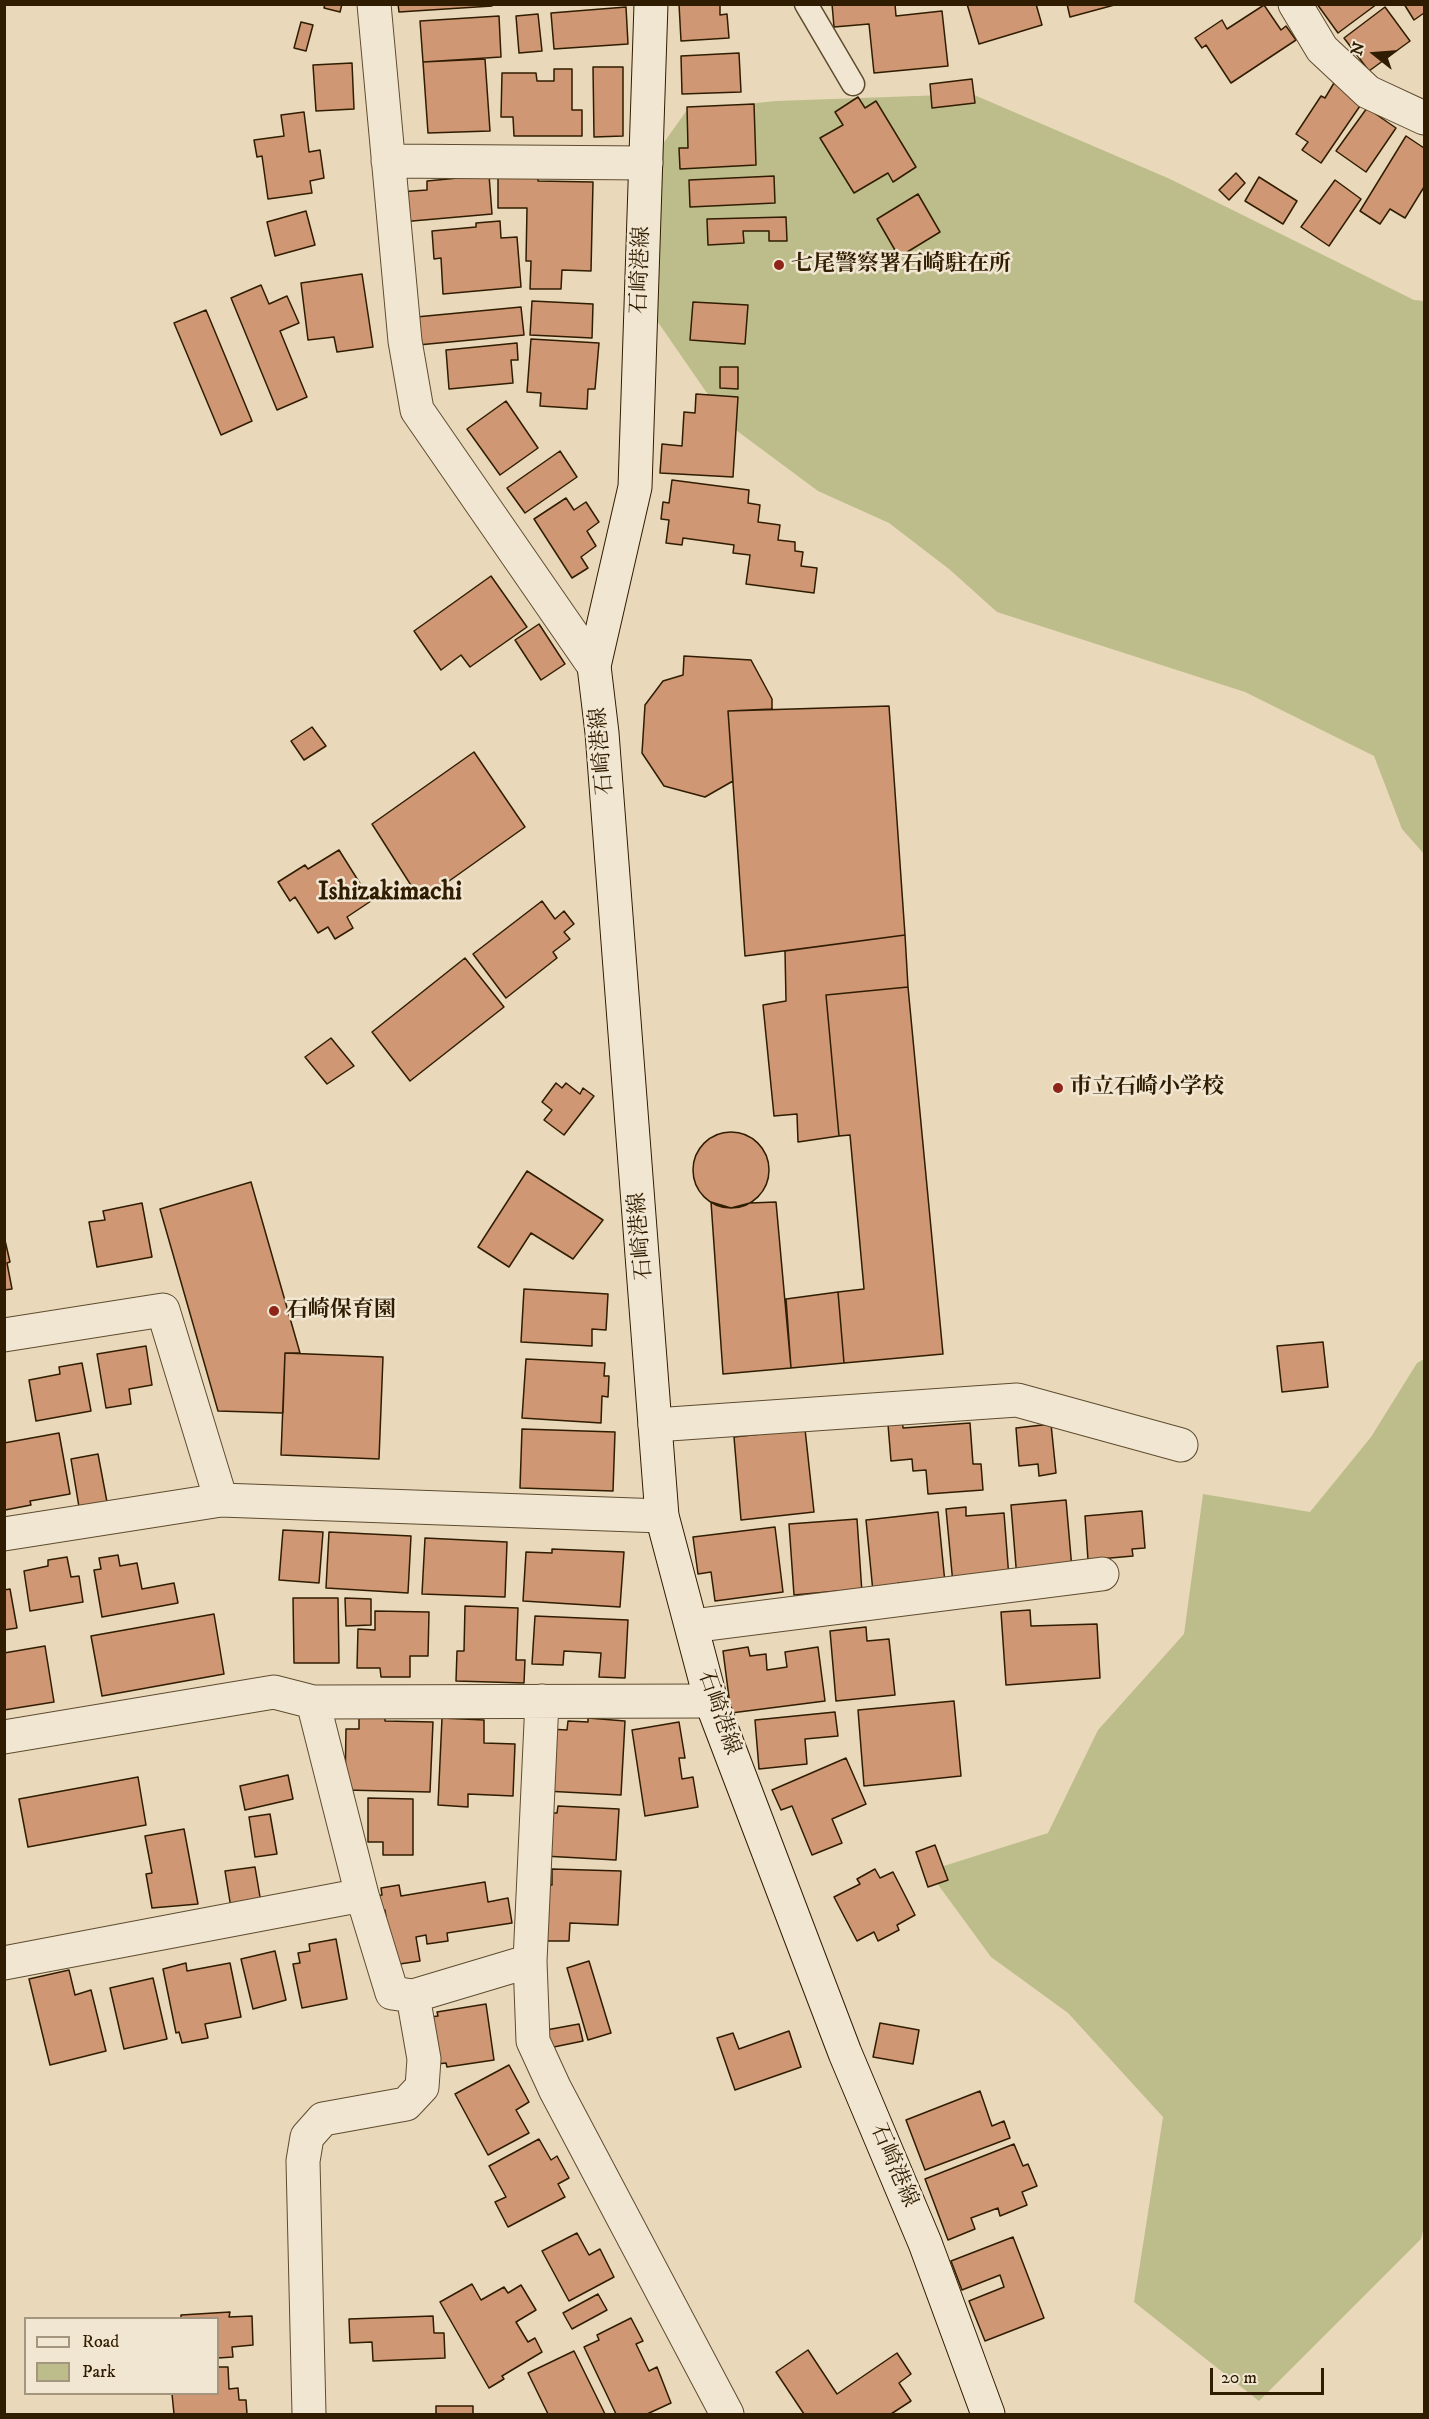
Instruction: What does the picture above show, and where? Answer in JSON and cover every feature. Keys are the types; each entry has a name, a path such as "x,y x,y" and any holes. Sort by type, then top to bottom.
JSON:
{"street":[{"path":"374,4 405,341 417,410 594,666"},
{"name":"石崎港線","path":"651,4 635,487 594,666 602,733 662,1516 711,1701 845,2053 926,2243 988,2415"},
{"path":"1295,4 1322,49 1368,92 1425,118"},
{"path":"388,161 646,163"},
{"path":"4,1335 164,1310 221,1500"},
{"path":"655,1425 1017,1400 1181,1445"},
{"path":"4,1534 221,1500 662,1516"},
{"path":"692,1626 1102,1574"},
{"path":"4,1737 274,1692 313,1702 711,1701"},
{"path":"542,1701 530,1961 533,2041 555,2089 727,2415"},
{"path":"313,1702 362,1895 392,1993 413,1996 530,1961"},
{"path":"4,1963 362,1895"},
{"path":"309,2415 303,2161 307,2137 323,2119 406,2104 422,2087 424,2059 413,1996"}],"lane":[{"path":"807,4 853,84"}],"green space":[{"path":"972,94 1170,179 1414,300 1424,301 1424,854 1402,829 1374,756 1245,692 997,612 949,569 889,523 818,491 729,425 644,302 630,190 687,110 776,101"},
{"path":"1424,1359 1424,2227 1421,2239 1259,2401 1134,2302 1163,2117 1068,2013 991,1957 928,1871 1048,1833 1098,1730 1184,1634 1203,1494 1310,1512 1371,1437 1417,1363"}],"building":[{"path":"325,4 342,4 340,12 324,8"},
{"path":"398,4 492,4 492,6 399,12"},
{"path":"679,4 720,4 720,15 727,14 729,38 681,41"},
{"path":"832,4 895,4 896,16 942,11 948,66 874,73 869,24 834,27"},
{"path":"967,4 1036,4 1042,25 979,44"},
{"path":"1067,4 1118,4 1070,17"},
{"path":"1317,4 1377,4 1338,33"},
{"path":"1404,4 1424,4 1424,13 1414,20"},
{"path":"1264,5 1281,30 1286,26 1296,40 1231,83 1206,45 1202,48 1195,38 1222,20 1227,29"},
{"path":"626,7 628,44 554,49 551,13"},
{"path":"1385,7 1410,41 1369,71 1344,38"},
{"path":"538,14 542,51 519,53 516,16"},
{"path":"499,16 501,57 423,62 420,21"},
{"path":"301,22 313,25 306,51 294,48"},
{"path":"739,53 741,92 682,94 681,56"},
{"path":"485,59 490,131 428,133 423,62"},
{"path":"352,63 354,109 316,111 313,65"},
{"path":"593,67 623,67 623,136 594,137"},
{"path":"554,69 572,69 572,110 582,110 582,136 514,136 513,117 501,117 502,73 536,73 537,81 554,81"},
{"path":"972,79 975,103 932,108 930,84"},
{"path":"1334,83 1362,103 1321,163 1302,150 1308,142 1296,134 1321,96 1325,98"},
{"path":"858,97 865,108 876,101 916,167 893,182 888,173 854,193 820,138 843,125 835,112"},
{"path":"754,104 756,165 680,169 679,148 688,148 687,107"},
{"path":"1367,108 1396,128 1366,172 1336,151"},
{"path":"304,112 309,152 320,150 324,178 310,181 312,193 268,199 262,156 257,157 254,140 284,136 281,115"},
{"path":"1406,136 1424,148 1424,187 1405,218 1390,209 1380,224 1360,211"},
{"path":"1236,173 1245,183 1229,200 1219,190"},
{"path":"489,175 492,214 401,222 399,192 427,190 427,181"},
{"path":"498,176 538,177 538,181 593,182 591,271 562,270 561,289 530,289 531,261 526,261 527,208 498,208"},
{"path":"774,176 775,203 690,207 689,180"},
{"path":"1259,177 1297,201 1283,224 1245,201"},
{"path":"1335,180 1361,199 1329,246 1301,227"},
{"path":"918,194 940,232 899,257 877,219"},
{"path":"306,211 315,245 275,256 267,222"},
{"path":"786,217 787,241 769,241 769,231 743,231 744,243 708,245 707,219"},
{"path":"500,221 501,238 517,237 521,287 443,294 441,258 434,259 432,231 476,227 476,223"},
{"path":"362,274 373,347 337,352 334,337 308,340 301,283"},
{"path":"261,285 269,304 287,296 299,323 280,331 307,397 277,410 231,298"},
{"path":"532,301 593,304 592,338 530,335"},
{"path":"693,302 748,305 745,344 690,340"},
{"path":"521,307 524,335 418,345 416,317"},
{"path":"206,310 252,421 221,435 174,323"},
{"path":"531,339 599,343 595,389 588,389 587,409 540,406 541,393 527,392"},
{"path":"517,343 518,360 511,360 513,383 449,389 446,350"},
{"path":"720,367 738,367 738,389 720,388"},
{"path":"696,394 738,397 733,477 660,473 662,444 682,446 684,412 695,413"},
{"path":"506,401 538,448 500,475 467,429"},
{"path":"560,451 577,477 525,513 507,488"},
{"path":"672,480 749,490 748,503 760,505 758,522 780,525 778,540 795,542 795,551 803,552 801,566 817,568 814,593 746,584 750,555 733,553 734,545 683,538 682,545 666,543 669,520 661,519 663,502 669,503"},
{"path":"566,498 574,510 586,502 599,522 587,531 596,546 581,557 588,568 572,578 534,519"},
{"path":"491,576 527,627 470,667 461,655 441,670 414,631"},
{"path":"539,624 565,664 541,680 515,640"},
{"path":"684,656 751,660 772,699 772,709 728,711 733,781 705,797 664,786 642,753 645,705 663,681 683,675"},
{"path":"889,706 905,935 745,956 728,711"},
{"path":"312,727 326,746 304,760 291,741"},
{"path":"474,752 525,827 421,901 372,824"},
{"path":"339,850 371,901 347,917 353,928 335,939 328,927 318,933 295,897 290,901 278,882 305,865 308,869"},
{"path":"542,901 555,919 564,911 574,924 564,932 570,939 553,952 557,958 506,998 473,954"},
{"path":"905,935 908,987 826,995 839,1136 798,1142 797,1114 774,1116 763,1005 786,1001 785,951"},
{"path":"465,958 504,1007 410,1081 372,1032"},
{"path":"908,987 943,1354 844,1363 838,1292 864,1289 850,1135 839,1136 826,995"},
{"path":"331,1038 354,1066 327,1084 305,1057"},
{"path":"556,1083 562,1088 566,1083 580,1094 583,1088 594,1096 564,1135 544,1120 552,1110 542,1102"},
{"path":"731,1132 745,1135 758,1143 766,1156 769,1170 766,1184 758,1197 745,1205 731,1208 717,1205 704,1197 696,1184 693,1170 696,1156 704,1143 717,1135"},
{"path":"527,1171 603,1220 573,1259 531,1233 509,1267 478,1247"},
{"path":"251,1182 300,1353 285,1353 283,1413 218,1411 160,1209"},
{"path":"711,1202 731,1208 750,1203 776,1202 791,1368 723,1374"},
{"path":"142,1203 152,1257 97,1267 89,1222 105,1220 103,1211"},
{"path":"4,1236 10,1262 7,1263 12,1289 4,1290"},
{"path":"524,1289 608,1294 606,1330 592,1329 592,1346 521,1342"},
{"path":"838,1292 844,1363 791,1368 786,1299"},
{"path":"1323,1342 1328,1387 1282,1392 1277,1346"},
{"path":"146,1346 152,1385 129,1389 131,1404 106,1408 97,1354"},
{"path":"285,1353 383,1357 379,1459 281,1455"},
{"path":"526,1359 605,1363 604,1376 609,1376 608,1397 602,1396 601,1423 522,1418"},
{"path":"82,1363 91,1411 36,1421 29,1380 60,1374 59,1367"},
{"path":"902,1411 903,1428 970,1423 973,1464 981,1464 983,1490 928,1494 926,1470 913,1471 912,1459 891,1461 887,1412"},
{"path":"1051,1424 1056,1473 1039,1476 1038,1464 1019,1466 1016,1428"},
{"path":"522,1429 615,1432 613,1491 520,1488"},
{"path":"805,1429 814,1512 741,1520 734,1437"},
{"path":"59,1433 70,1494 30,1501 31,1505 5,1510 4,1443"},
{"path":"98,1454 107,1502 79,1507 71,1459"},
{"path":"1066,1500 1072,1569 1017,1579 1011,1505"},
{"path":"966,1507 966,1516 1004,1513 1009,1578 953,1584 946,1509"},
{"path":"1142,1511 1145,1548 1132,1549 1133,1556 1088,1560 1085,1516"},
{"path":"938,1512 945,1583 921,1581 898,1583 898,1589 873,1592 866,1520"},
{"path":"857,1519 862,1593 838,1591 794,1595 789,1524"},
{"path":"775,1527 783,1592 715,1601 711,1572 698,1574 693,1537"},
{"path":"283,1530 323,1532 319,1583 279,1580"},
{"path":"329,1532 411,1536 408,1593 326,1588"},
{"path":"425,1538 507,1542 505,1597 422,1594"},
{"path":"552,1549 624,1552 620,1607 523,1601 526,1552 552,1553"},
{"path":"118,1555 120,1566 137,1563 142,1589 174,1583 178,1603 102,1617 94,1570 101,1569 99,1558"},
{"path":"67,1557 71,1577 79,1576 83,1602 30,1611 24,1571 48,1566 48,1560"},
{"path":"10,1589 17,1628 4,1630 4,1590"},
{"path":"293,1598 338,1598 339,1663 294,1663"},
{"path":"345,1598 371,1599 371,1625 346,1626"},
{"path":"465,1606 518,1608 516,1660 525,1660 524,1683 456,1681 457,1651 464,1651"},
{"path":"1030,1610 1031,1626 1097,1624 1100,1678 1006,1685 1001,1612"},
{"path":"375,1611 429,1612 428,1656 410,1656 410,1677 381,1677 380,1668 357,1668 358,1629 375,1630"},
{"path":"214,1614 224,1674 102,1696 91,1636"},
{"path":"535,1616 628,1620 625,1678 599,1677 601,1653 564,1651 563,1665 532,1664"},
{"path":"866,1627 867,1641 889,1639 895,1695 836,1701 830,1631"},
{"path":"45,1646 54,1702 4,1710 4,1653"},
{"path":"748,1647 750,1656 766,1654 767,1670 787,1667 785,1652 818,1647 825,1701 731,1713 723,1651"},
{"path":"954,1701 961,1776 864,1786 858,1710"},
{"path":"835,1712 838,1736 805,1739 807,1764 759,1769 755,1720"},
{"path":"359,1715 385,1717 385,1721 433,1722 430,1792 345,1790 346,1729 359,1729"},
{"path":"442,1718 484,1720 484,1743 515,1744 513,1796 468,1794 468,1807 438,1805"},
{"path":"588,1718 625,1721 621,1795 545,1791 549,1729 567,1730 568,1721 588,1722"},
{"path":"679,1722 685,1758 679,1758 682,1779 693,1777 698,1807 645,1816 632,1730"},
{"path":"846,1758 866,1804 832,1819 842,1843 812,1855 792,1806 781,1810 772,1790"},
{"path":"288,1775 293,1799 245,1810 240,1786"},
{"path":"138,1777 146,1825 28,1847 19,1799"},
{"path":"368,1798 413,1799 413,1855 383,1855 383,1842 368,1842"},
{"path":"558,1806 619,1809 616,1860 544,1856 546,1813 557,1813"},
{"path":"270,1814 277,1854 255,1857 249,1817"},
{"path":"184,1829 198,1904 152,1908 146,1874 152,1873 145,1836"},
{"path":"935,1845 948,1880 928,1887 916,1852"},
{"path":"255,1867 261,1903 231,1908 225,1871"},
{"path":"552,1869 621,1871 618,1925 570,1923 569,1941 546,1941 547,1885 552,1885"},
{"path":"875,1869 880,1878 893,1872 915,1915 897,1925 899,1930 878,1941 874,1932 857,1941 834,1897 860,1884 857,1879"},
{"path":"485,1882 488,1902 508,1898 512,1923 447,1933 448,1941 427,1944 426,1935 416,1937 420,1961 393,1965 385,1910 378,1911 376,1896 382,1895 381,1888 399,1885 401,1896"},
{"path":"336,1939 347,1999 302,2008 293,1964 300,1963 298,1953 310,1951 309,1944"},
{"path":"275,1951 286,2000 253,2009 241,1959"},
{"path":"589,1961 611,2033 588,2040 567,1968"},
{"path":"186,1963 187,1971 230,1963 241,2017 205,2024 208,2038 182,2043 179,2032 176,2033 163,1969"},
{"path":"69,1970 75,1995 91,1990 106,2051 50,2065 29,1979"},
{"path":"153,1978 167,2039 124,2049 110,1988"},
{"path":"486,2004 494,2060 447,2067 446,2063 437,2064 423,2018 438,2016 437,2012"},
{"path":"880,2023 919,2030 913,2064 873,2057"},
{"path":"579,2024 583,2041 549,2048 546,2030"},
{"path":"789,2031 801,2067 735,2090 717,2038 733,2033 739,2049"},
{"path":"509,2065 529,2102 516,2110 529,2133 488,2155 455,2094"},
{"path":"980,2091 992,2126 1004,2121 1010,2138 925,2170 906,2120"},
{"path":"539,2139 551,2160 557,2156 569,2178 558,2184 565,2197 508,2227 495,2202 506,2197 489,2166"},
{"path":"1014,2144 1023,2166 1028,2164 1037,2186 1022,2192 1027,2205 1000,2216 998,2208 971,2218 975,2229 948,2240 925,2179"},
{"path":"577,2233 589,2255 600,2249 614,2277 569,2301 542,2251"},
{"path":"1013,2237 1044,2318 985,2341 969,2301 1004,2287 1000,2275 962,2290 951,2261"},
{"path":"472,2284 481,2300 504,2287 508,2293 521,2285 536,2310 516,2322 528,2342 535,2338 542,2352 502,2376 504,2379 489,2388 440,2302"},
{"path":"598,2294 607,2310 572,2329 563,2313"},
{"path":"230,2312 229,2317 252,2316 253,2345 232,2347 233,2357 219,2358 219,2317 181,2317 181,2315"},
{"path":"433,2316 434,2333 444,2333 445,2358 373,2361 372,2342 350,2343 349,2319"},
{"path":"631,2318 643,2341 636,2344 649,2371 657,2367 671,2403 647,2414 616,2414 584,2347 599,2340 597,2335"},
{"path":"808,2350 837,2394 897,2353 911,2374 899,2383 911,2401 891,2414 804,2414 776,2372"},
{"path":"574,2351 605,2414 548,2414 528,2373"},
{"path":"219,2367 228,2367 229,2389 238,2388 239,2400 246,2400 247,2414 174,2414 172,2395 219,2395"},
{"path":"436,2406 473,2406 473,2414 436,2414"}],"place":[{"name":"七尾警察署石崎駐在所","path":"779,265"},
{"name":"市立石崎小学校","path":"1058,1088"},
{"name":"石崎保育園","path":"274,1311"}],"district":[{"name":"Ishizakimachi","path":"390,894"}]}
